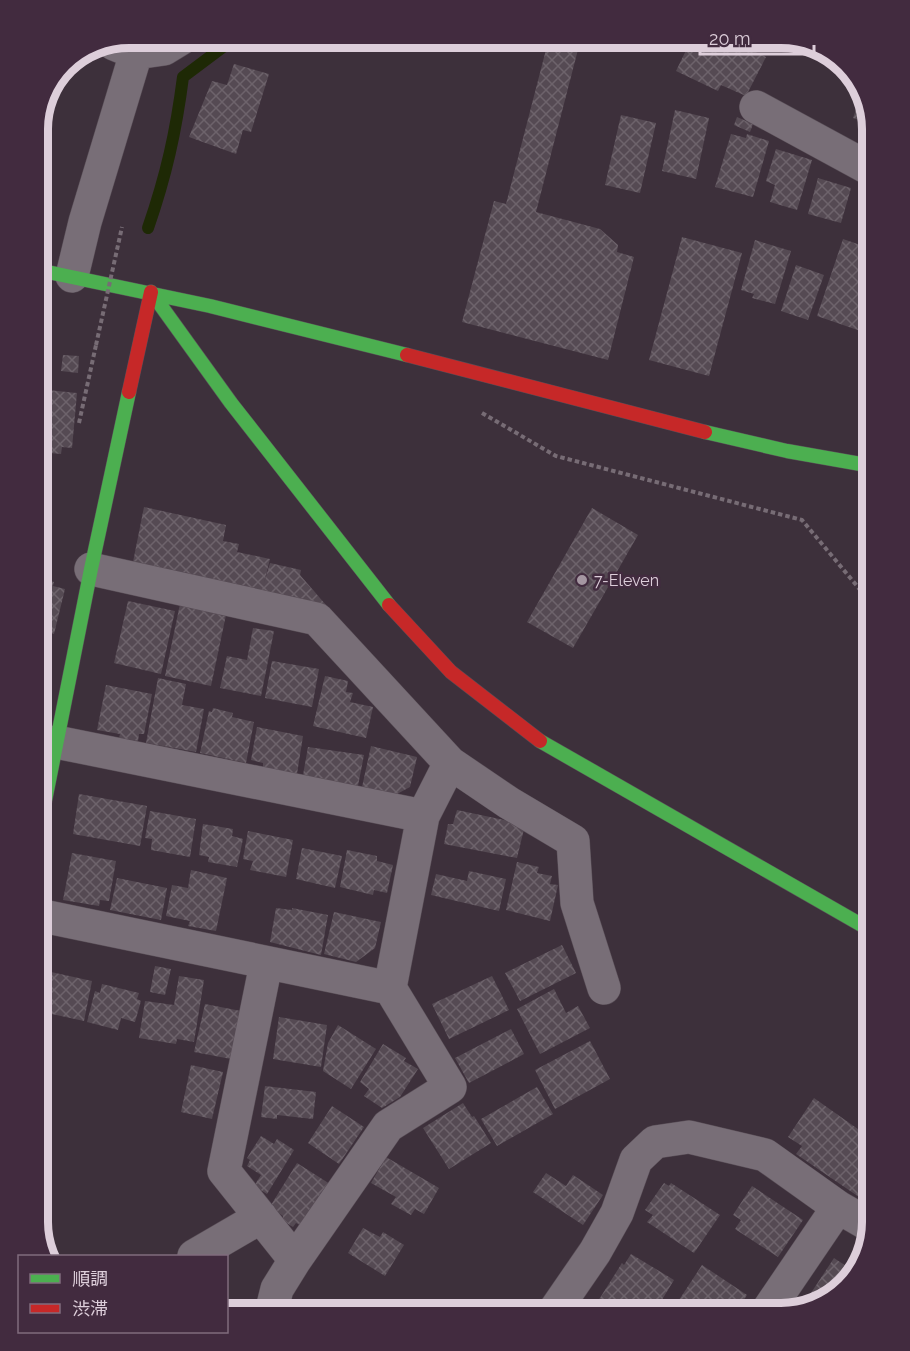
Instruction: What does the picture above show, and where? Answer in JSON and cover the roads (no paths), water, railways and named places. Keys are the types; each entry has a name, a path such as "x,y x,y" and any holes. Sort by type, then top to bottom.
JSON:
{"street":[{"path":"128,48 166,48"},
{"path":"72,276 125,49"},
{"path":"756,107 862,164"},
{"path":"48,272 151,292 720,436 862,464"},
{"path":"48,784 151,292"},
{"path":"151,292 231,404 382,598 451,672 546,746 862,925"},
{"path":"92,568 317,620 450,763 573,842 577,903 604,988"},
{"path":"56,742 423,816"},
{"path":"274,1303 277,1289 388,1126 450,1087 390,988 423,816 450,763"},
{"path":"48,917 390,988"},
{"path":"267,964 224,1170 296,1260"},
{"path":"560,1303 595,1252 617,1213 636,1160 655,1142 689,1137 765,1155 838,1207 862,1221"},
{"path":"773,1303 838,1207"},
{"path":"197,1255 261,1217"}],"waterway":[{"path":"148,228 170,154 183,77 222,48"}],"place":[{"name":"7-Eleven","path":"582,580"}]}
